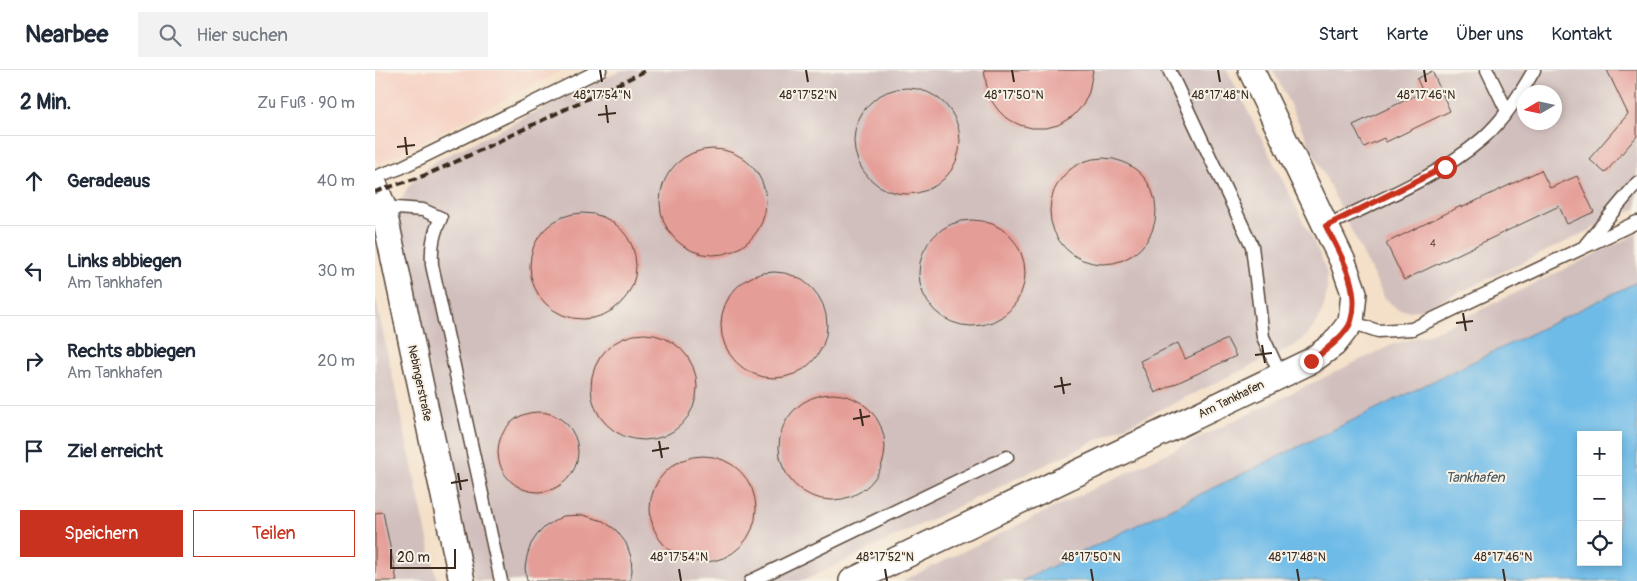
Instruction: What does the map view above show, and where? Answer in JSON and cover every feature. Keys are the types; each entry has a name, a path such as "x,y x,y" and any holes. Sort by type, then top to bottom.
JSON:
{"street":[{"path":"1251,70 1343,262 1353,292 1351,322"},
{"name":"Nebingerstraße","path":"379,197 462,581"},
{"name":"Am Tankhafen","path":"852,581 1311,361 1334,344 1351,322"}],"lane":[{"path":"375,178 400,168 600,70"},
{"path":"1169,70 1251,246 1263,337 1281,376"},
{"path":"1487,70 1507,111"},
{"path":"1326,226 1445,167 1483,138 1515,102 1535,70"},
{"path":"1583,248 1637,183"},
{"path":"379,197 423,210 441,218 434,232 431,248 432,265 501,581"},
{"path":"1351,322 1378,331 1412,328 1637,222"},
{"path":"751,581 1007,457"}],"shaded area":[{"path":"375,70 563,70 378,164 375,158"},
{"path":"622,70 1227,70 1322,259 1327,275 1327,291 1324,306 1318,321 1308,335 1295,345 803,581 475,581 401,238 400,204 407,188 419,174 434,162"},
{"path":"1273,70 1637,70 1637,208 1424,309 1410,311 1397,309 1384,297"},
{"path":"1637,234 1637,282 1022,581 902,581 1362,359 1392,345 1435,332"},
{"path":"375,296 437,581 375,581"}],"water":[{"name":"Tankhafen","path":"1637,282 1637,581 1022,581"}],"building":[{"path":"984,70 1093,70 1089,92 1083,105 1073,116 1058,125 1046,128 1032,128 1020,125 1006,118 998,110 991,100"},
{"path":"1607,70 1637,70 1637,136 1605,173 1589,159 1628,114"},
{"path":"1432,71 1450,111 1386,142 1384,138 1364,147 1353,125 1423,92 1417,79"},
{"path":"907,88 927,92 945,103 956,121 960,141 956,161 945,179 927,190 907,194 887,190 869,179 858,161 854,141 858,121 869,103 887,92"},
{"path":"713,149 733,153 751,164 762,182 766,202 762,222 751,240 733,251 713,255 693,251 675,240 664,222 660,202 664,182 675,164 693,153"},
{"path":"1103,158 1123,162 1141,173 1152,191 1156,211 1152,231 1141,249 1123,260 1103,264 1083,260 1065,249 1054,231 1050,211 1054,191 1065,173 1083,162"},
{"path":"1541,170 1550,188 1577,176 1594,212 1567,224 1559,206 1404,280 1386,243 1461,206 1461,208"},
{"path":"583,213 603,217 621,228 632,246 636,266 632,286 621,304 603,315 583,319 563,315 545,304 534,286 530,266 534,246 545,228 563,217"},
{"path":"972,220 992,224 1010,235 1021,253 1025,273 1021,293 1010,311 992,322 972,326 952,322 934,311 923,293 919,273 923,253 934,235 952,224"},
{"path":"774,272 794,276 812,287 823,305 827,325 823,345 812,363 794,374 774,378 754,374 736,363 725,345 721,325 725,305 736,287 754,276"},
{"path":"644,334 664,338 682,349 693,367 697,387 693,407 682,425 664,436 644,440 624,436 606,425 595,407 591,387 595,367 606,349 624,338"},
{"path":"1227,339 1236,356 1155,393 1140,361 1178,343 1185,359"},
{"path":"832,394 852,398 870,409 881,427 885,447 881,467 870,485 852,496 832,500 812,496 794,485 783,467 779,447 783,427 794,409 812,398"},
{"path":"538,412 553,415 566,424 575,437 578,452 575,467 566,480 553,489 538,492 523,489 510,480 501,467 498,452 501,437 510,424 523,415"},
{"path":"703,456 723,460 741,471 752,489 756,509 752,529 741,547 723,558 703,562 683,558 665,547 654,529 650,509 654,489 665,471 683,460"},
{"path":"383,512 397,581 375,581 375,513"},
{"path":"583,515 603,521 616,530 626,543 631,557 632,571 630,581 527,581 525,568 527,556 531,544 537,535 546,526 563,516"}],"railway":[{"path":"375,192 423,176 451,164 647,70"}],"route":[{"path":"1311,361 1334,344 1351,322 1353,292 1343,262 1326,226 1445,167"}]}
